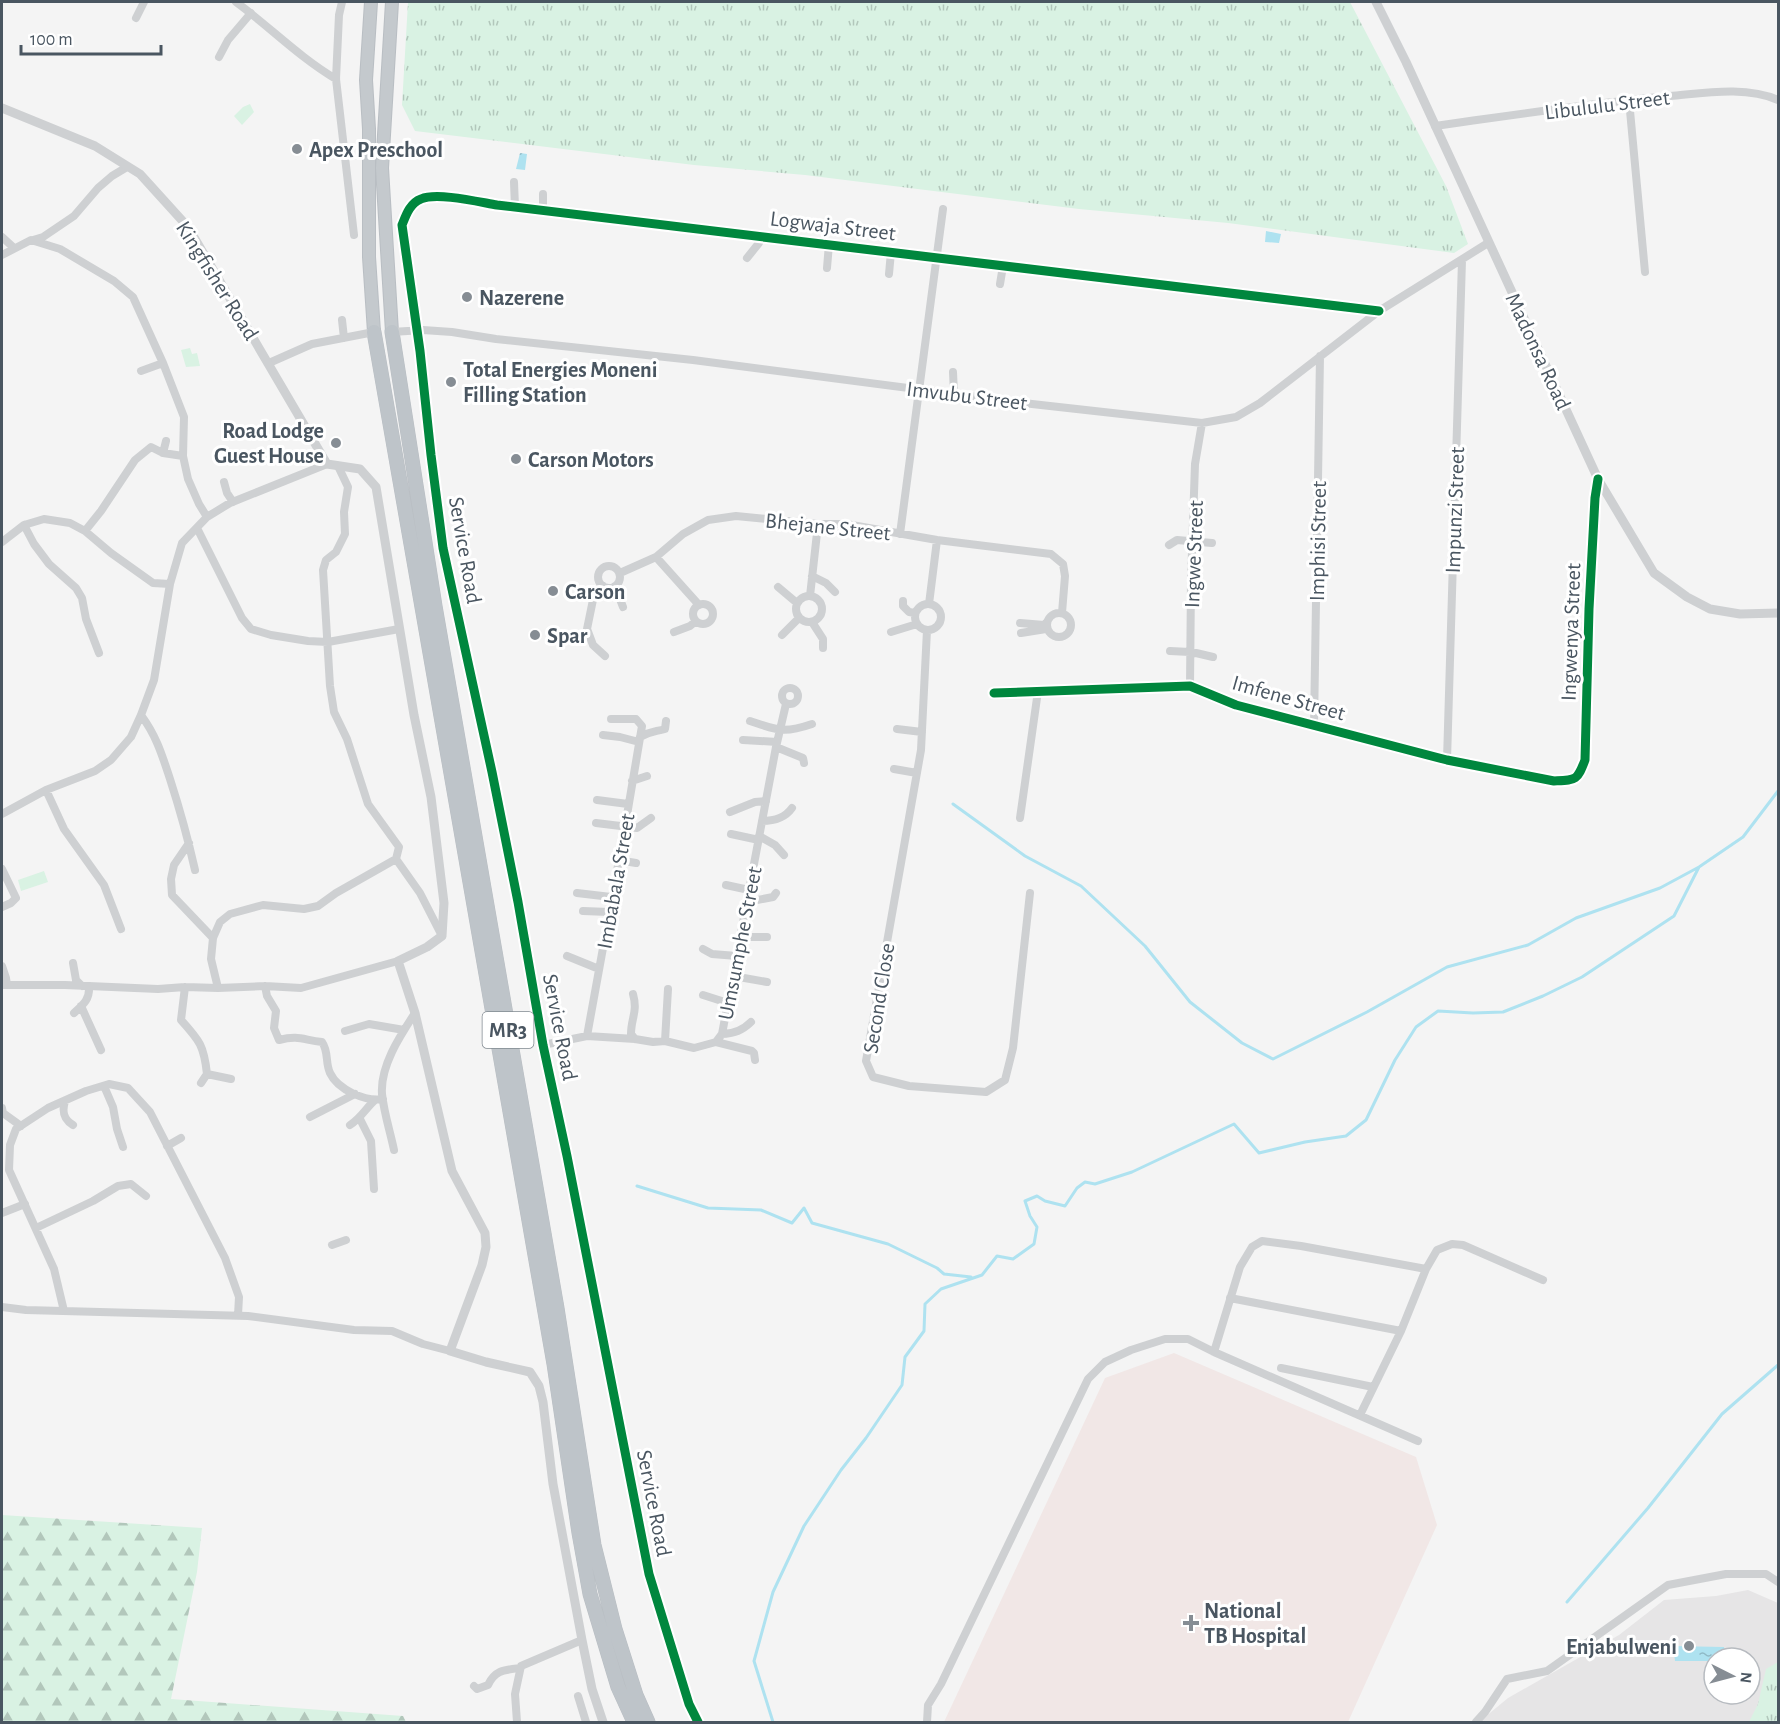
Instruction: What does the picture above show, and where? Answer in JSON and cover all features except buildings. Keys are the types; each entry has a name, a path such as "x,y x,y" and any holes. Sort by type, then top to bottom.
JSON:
{"highway":[{"name":"MR3","path":"371,2 366,80 369,129 369,257 374,332 550,1341 588,1584 618,1687 634,1722"},
{"name":"MR3","path":"392,2 382,168 392,332 435,606 557,1308 594,1545 615,1629 636,1695 648,1722"}],"street":[{"path":"136,18 144,2"},
{"path":"236,2 303,57 336,79"},
{"path":"342,2 339,15 336,79 354,235"},
{"name":"Madonsa Road","path":"1376,2 1406,62 1598,479 1654,573 1687,597 1710,609 1740,614 1779,613"},
{"path":"219,57 228,40 251,13"},
{"name":"Libululu Street","path":"1435,126 1629,100 1717,92 1761,95 1779,100"},
{"path":"1629,100 1645,272"},
{"name":"Kingfisher Road","path":"2,108 95,146 140,174 188,227 327,464"},
{"path":"2,255 31,240 43,237 74,216 98,188 112,176 128,167"},
{"path":"514,182 515,207"},
{"path":"543,194 543,210"},
{"name":"Logwaja Street","path":"416,331 402,225 408,209 420,199 442,197 1379,311"},
{"path":"900,534 943,209"},
{"path":"747,258 759,243 759,236"},
{"path":"2,237 14,248"},
{"path":"31,240 60,249 114,281 133,297 184,417 183,456 188,479 207,517"},
{"name":"Imvubu Street","path":"392,332 452,332 1202,423 1236,417 1260,403 1379,311 1488,243"},
{"path":"827,268 829,244"},
{"path":"889,274 891,252"},
{"name":"Impunzi Street","path":"1447,760 1462,260"},
{"path":"1000,284 1003,266"},
{"path":"342,320 344,338"},
{"name":"Service Road","path":"416,331 443,548 518,902 543,1045 649,1574 689,1704 698,1722"},
{"path":"269,363 312,344 374,332"},
{"name":"Imphisi Street","path":"1314,725 1320,356"},
{"path":"141,371 163,363"},
{"path":"953,372 954,394"},
{"name":"Ingwe Street","path":"1190,686 1191,581 1196,464 1202,423"},
{"path":"164,453 166,441"},
{"path":"85,531 135,460 151,447 164,453 183,456"},
{"path":"2,814 46,790 94,771 111,760 131,737 154,680 170,584 182,543 207,517 233,502 327,464 360,469 376,487 399,629 431,797 444,903 442,936"},
{"path":"218,988 211,959 213,938 220,922 230,914 263,904 304,909 318,906 336,893 396,859 399,847 368,804 347,740 334,712 330,686 323,570 326,560 336,552 345,534 344,513 348,487 338,465"},
{"name":"Ingwenya Street","path":"1571,780 1579,775 1585,760 1589,609 1598,479"},
{"path":"224,482 233,502"},
{"name":"Bhejane Street","path":"620,573 656,557 684,534 708,520 736,516 818,524 846,524 937,540 1051,554 1063,564 1065,576 1062,613"},
{"path":"2,542 24,525 44,519 70,523 85,531 153,583 170,584"},
{"path":"810,596 818,524"},
{"path":"24,525 34,544 49,564 76,588 82,598 86,619 99,653"},
{"path":"197,528 242,618 251,629 271,635 328,642 399,629"},
{"path":"929,604 937,540"},
{"path":"1169,545 1177,540 1212,543"},
{"path":"656,557 699,605"},
{"path":"612,565 620,573 620,580 615,586 608,588 603,586 598,575 601,568 612,565"},
{"path":"812,576 826,583 835,592"},
{"path":"603,586 595,590 587,629 593,645 605,656"},
{"path":"615,586 623,607"},
{"path":"778,587 797,603"},
{"path":"810,596 818,599 822,608 820,616 813,622 804,621 796,612 797,603 802,597 810,596"},
{"path":"903,601 903,606 909,612 915,613"},
{"path":"705,604 711,607 713,616 707,624 700,624 696,621 693,613 699,605 705,604"},
{"path":"929,604 936,607 940,618 938,625 927,630 919,627 915,613 921,606 929,604"},
{"path":"1021,633 1047,625 1051,616 1062,613 1070,620 1071,628 1063,636 1055,636 1047,625"},
{"path":"782,634 799,618"},
{"path":"674,632 690,627 696,621"},
{"path":"813,622 823,639 823,648"},
{"path":"1020,623 1047,625"},
{"path":"891,632 917,624"},
{"name":"Second Close","path":"927,630 922,732 917,773 866,1061 873,1077 909,1086 986,1092 1005,1080 1013,1048 1030,893"},
{"path":"1170,651 1213,657"},
{"name":"Imfene Street","path":"994,693 1190,686 1236,705 1447,760 1554,781 1571,780"},
{"path":"1020,818 1038,691"},
{"name":"Umsumphe Street","path":"543,1045 587,1036 653,1042 666,1041 694,1048 716,1042 722,1034 786,704"},
{"path":"141,715 152,730 164,759 195,870"},
{"name":"Imbabala Street","path":"587,1036 611,897 626,827 642,726 636,718 611,719"},
{"path":"603,735 640,740 651,731 665,729 666,721"},
{"path":"750,721 780,731 798,729 812,724"},
{"path":"897,729 922,732"},
{"path":"743,740 777,745 803,758 804,763"},
{"path":"894,770 917,773"},
{"path":"632,781 647,776"},
{"path":"46,790 64,829 104,885 121,929"},
{"path":"597,800 628,804"},
{"path":"730,812 755,802 766,801"},
{"path":"762,821 772,821 788,813 792,808"},
{"path":"596,823 637,828 651,818"},
{"path":"731,834 759,838 775,845 784,855"},
{"path":"189,843 174,865 171,879 172,895 213,938"},
{"path":"396,859 420,893 442,936"},
{"path":"618,860 636,863"},
{"path":"2,869 16,898 2,907"},
{"path":"726,885 749,890"},
{"path":"577,893 611,897"},
{"path":"747,902 773,897 776,893"},
{"path":"582,911 609,912"},
{"path":"2,966 4,985 301,988 398,961 427,947 442,936"},
{"path":"740,937 767,937"},
{"path":"704,949 712,954 737,956"},
{"path":"567,956 599,969"},
{"path":"398,961 415,1013 452,1172 485,1233 486,1247 482,1265 450,1351"},
{"path":"73,963 76,980 86,986 89,995 74,1013"},
{"path":"733,976 767,982"},
{"path":"265,986 267,996 276,1011 274,1028 279,1040 299,1036 310,1041 322,1042 327,1049 331,1075 342,1087 355,1094 379,1099"},
{"path":"184,987 181,1020 196,1038 204,1053 207,1074 201,1083"},
{"path":"666,1041 668,989"},
{"path":"633,994 635,1016 631,1025 631,1034 635,1039"},
{"path":"703,995 728,1003"},
{"path":"81,1006 90,1017 101,1050"},
{"path":"351,1125 379,1099 385,1069 415,1013"},
{"path":"722,1034 740,1031 751,1022"},
{"path":"345,1030 369,1024 404,1030"},
{"path":"716,1042 752,1051 755,1060"},
{"path":"207,1074 231,1079"},
{"path":"64,1311 54,1269 9,1170 10,1145 16,1129 48,1108 110,1084 128,1088 150,1112 225,1258 239,1298 238,1316"},
{"path":"95,1096 101,1087"},
{"path":"101,1087 113,1107 123,1147"},
{"path":"310,1117 355,1094"},
{"path":"379,1099 394,1150"},
{"path":"65,1101 62,1110 67,1121 73,1125"},
{"path":"2,1108 3,1113 21,1126"},
{"path":"360,1119 371,1141 374,1189"},
{"path":"167,1146 181,1138"},
{"path":"36,1228 93,1201 118,1186 131,1184 146,1196"},
{"path":"2,1213 25,1204"},
{"path":"332,1245 346,1239"},
{"path":"1214,1352 1240,1267 1252,1247 1262,1241 1426,1269"},
{"path":"1360,1415 1401,1331 1426,1269 1437,1250 1452,1244 1463,1245 1543,1280"},
{"path":"1230,1298 1401,1331"},
{"path":"2,1307 26,1310 238,1316 354,1330 392,1331 423,1344 530,1372 539,1386 553,1484 582,1640 592,1689 603,1722"},
{"path":"927,1722 928,1705 1088,1379 1105,1362 1131,1350 1165,1340 1188,1339 1418,1441"},
{"path":"1281,1368 1373,1387"},
{"path":"1476,1722 1507,1679 1547,1671 1668,1585 1726,1574 1766,1574 1779,1582"},
{"path":"474,1686 477,1689 488,1685 496,1673 520,1668 582,1640"},
{"path":"517,1722 515,1694 520,1668"},
{"path":"578,1696 586,1722"}],"shaded area":[{"name":"National TB Hospital","path":"1174,1353 1416,1457 1437,1525 1348,1722 944,1722 1105,1378"},
{"name":"Enjabulweni","path":"1748,1590 1778,1603 1778,1722 1479,1722 1508,1698 1619,1635 1664,1600 1716,1596"}],"green space":[{"path":"408,2 1350,2 1446,186 1468,244 1454,253 1228,223 1079,209 805,175 694,165 415,131 402,105"},
{"path":"250,104 254,112 242,125 234,116"},
{"path":"190,348 192,354 197,353 200,366 186,367 181,350"},
{"path":"44,871 48,882 21,891 18,880"},
{"path":"2,1515 202,1528 197,1572 171,1699 403,1716 406,1722 2,1722"},
{"path":"1778,1662 1778,1722 1749,1722 1757,1706 1762,1706 1762,1686 1766,1669"}],"water":[{"path":"520,153 527,154 525,170 516,169"},
{"path":"1266,231 1281,234 1279,243 1265,242"},
{"path":"1673,1646 1702,1647 1702,1661 1675,1661"}],"waterway":[{"path":"953,804 1025,856 1081,886 1145,946 1190,1002 1242,1043 1273,1059 1367,1012 1447,967 1528,945 1576,918 1660,888 1699,867 1743,837 1778,791"},
{"path":"773,1722 754,1661 773,1592 804,1526 902,1385 905,1357 924,1331 925,1304 941,1289 982,1275 997,1256 1013,1259 1034,1244 1037,1227 1025,1201 1037,1196 1045,1201 1065,1206 1077,1188 1085,1182 1095,1184 1132,1172 1234,1124 1259,1153 1305,1142 1346,1136 1366,1120 1395,1060 1416,1027 1438,1011 1503,1012 1582,977 1674,916 1699,867"},
{"path":"637,1186 708,1208 761,1210 792,1223 804,1208 812,1223 888,1244 937,1268 944,1274 971,1277"},
{"path":"1567,1602 1648,1508 1722,1414 1778,1365"}],"cycle path":[{"path":"698,1722 689,1704 649,1574 543,1045 492,772 443,548 420,351 402,225 407,213 411,206 421,199 447,197 497,205 1379,311"},
{"path":"994,693 1190,686 1236,705 1447,760 1554,781 1575,778 1585,760 1589,609 1598,479"}],"place":[{"name":"Apex Preschool","path":"297,149"},
{"name":"Nazerene","path":"467,297"},
{"name":"Total Energies Moneni Filling Station","path":"451,382"},
{"name":"Road Lodge Guest House","path":"336,443"},
{"name":"Carson Motors","path":"516,459"},
{"name":"Carson","path":"553,591"},
{"name":"Spar","path":"535,635"},
{"name":"National TB Hospital","path":"1191,1623"},
{"name":"Enjabulweni","path":"1689,1646"}]}
